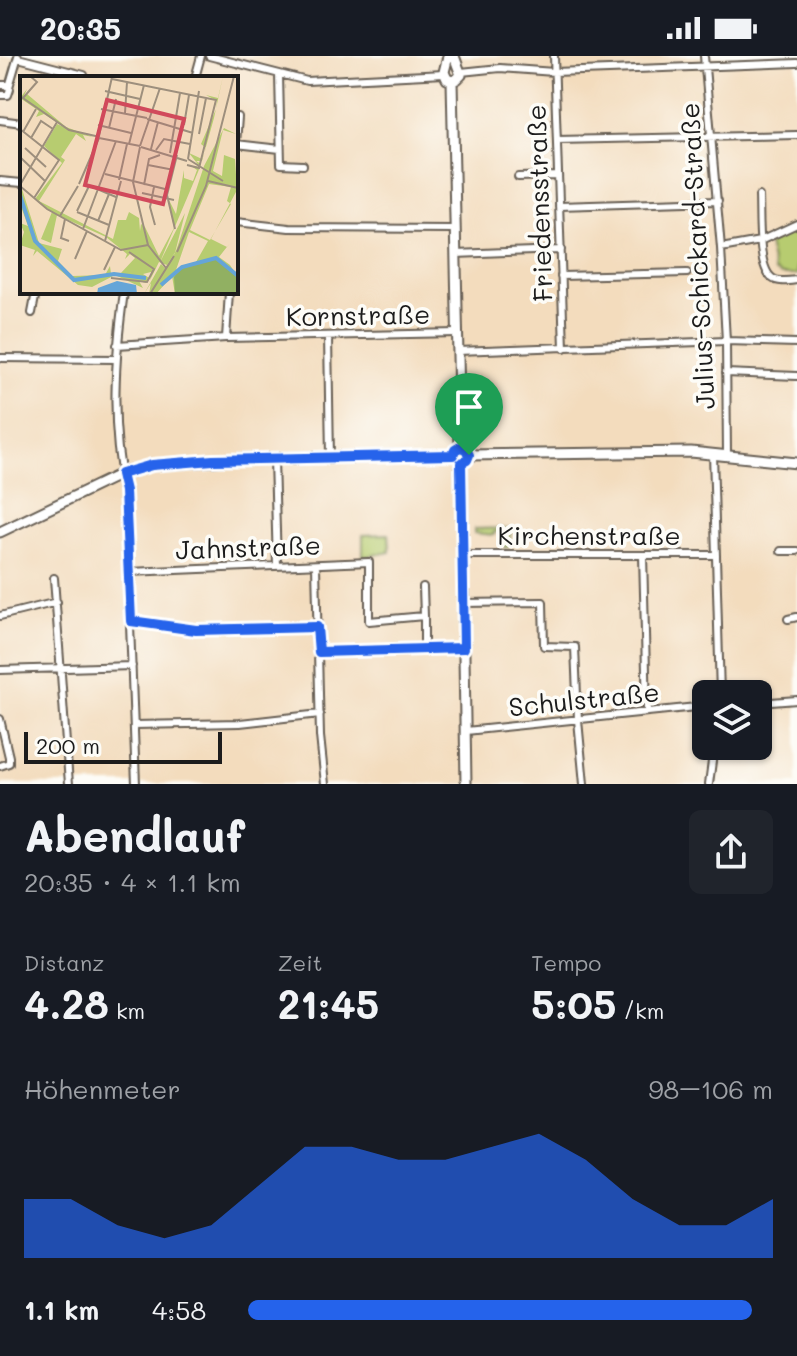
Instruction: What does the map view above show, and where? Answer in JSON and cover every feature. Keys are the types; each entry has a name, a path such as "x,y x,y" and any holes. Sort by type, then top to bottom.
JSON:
{"street":[{"path":"196,76 201,56"},
{"path":"209,56 313,82 452,67 554,72 797,63"},
{"name":"Friedensstraße","path":"554,56 564,348"},
{"name":"Julius-Schickard-Straße","path":"704,56 721,248 727,455"},
{"path":"0,95 8,95 18,57 84,75"},
{"path":"452,67 457,333 454,460 461,463 469,455"},
{"path":"279,74 281,164 303,165"},
{"path":"0,85 9,87"},
{"path":"0,120 20,123"},
{"path":"557,140 797,135"},
{"path":"238,144 280,149"},
{"path":"518,177 558,176"},
{"path":"0,181 20,183"},
{"path":"759,196 760,241 765,266 771,277 784,281 797,280"},
{"path":"559,206 718,201"},
{"path":"238,222 289,228 454,229"},
{"path":"721,248 760,241 797,224"},
{"path":"455,254 561,250"},
{"path":"561,276 687,273"},
{"path":"32,313 36,294"},
{"path":"124,294 116,359 117,459 125,491 136,784"},
{"path":"226,338 229,294"},
{"name":"Kornstraße","path":"117,345 226,338 457,333"},
{"path":"328,336 330,458"},
{"path":"457,351 726,341 797,343"},
{"path":"0,358 116,359"},
{"path":"726,373 797,376"},
{"path":"0,532 121,474 152,465 466,449 469,455"},
{"path":"469,455 713,453 797,463"},
{"path":"713,453 720,680"},
{"path":"274,459 277,566"},
{"path":"461,463 466,784"},
{"path":"781,551 797,551"},
{"name":"Kirchenstraße","path":"462,555 716,555"},
{"path":"643,555 647,711"},
{"name":"Jahnstraße","path":"129,572 369,562 369,621 424,616"},
{"path":"316,565 325,784"},
{"path":"54,578 69,784"},
{"path":"423,587 424,649"},
{"path":"0,616 57,602"},
{"path":"463,603 543,602 544,646 575,647 584,784"},
{"path":"788,619 797,617"},
{"path":"131,621 196,630 317,627"},
{"path":"319,652 464,648"},
{"path":"0,670 132,666"},
{"path":"772,702 797,700"},
{"name":"Schulstraße","path":"466,731 692,707"},
{"path":"134,725 240,723 320,714"},
{"path":"0,719 9,763 0,766"},
{"path":"709,784 712,760"}],"green space":[{"path":"797,229 797,275 781,275 774,271 768,244"},
{"path":"511,528 509,547 505,548 504,532 494,532 494,535 474,533 474,529"},
{"path":"389,534 390,552 363,557 363,535"}],"route":[{"path":"460,447 466,449 469,455 461,463 464,648 319,652 317,627 196,630 131,621 125,491 121,474 152,465 213,460 453,455 460,447"}]}
